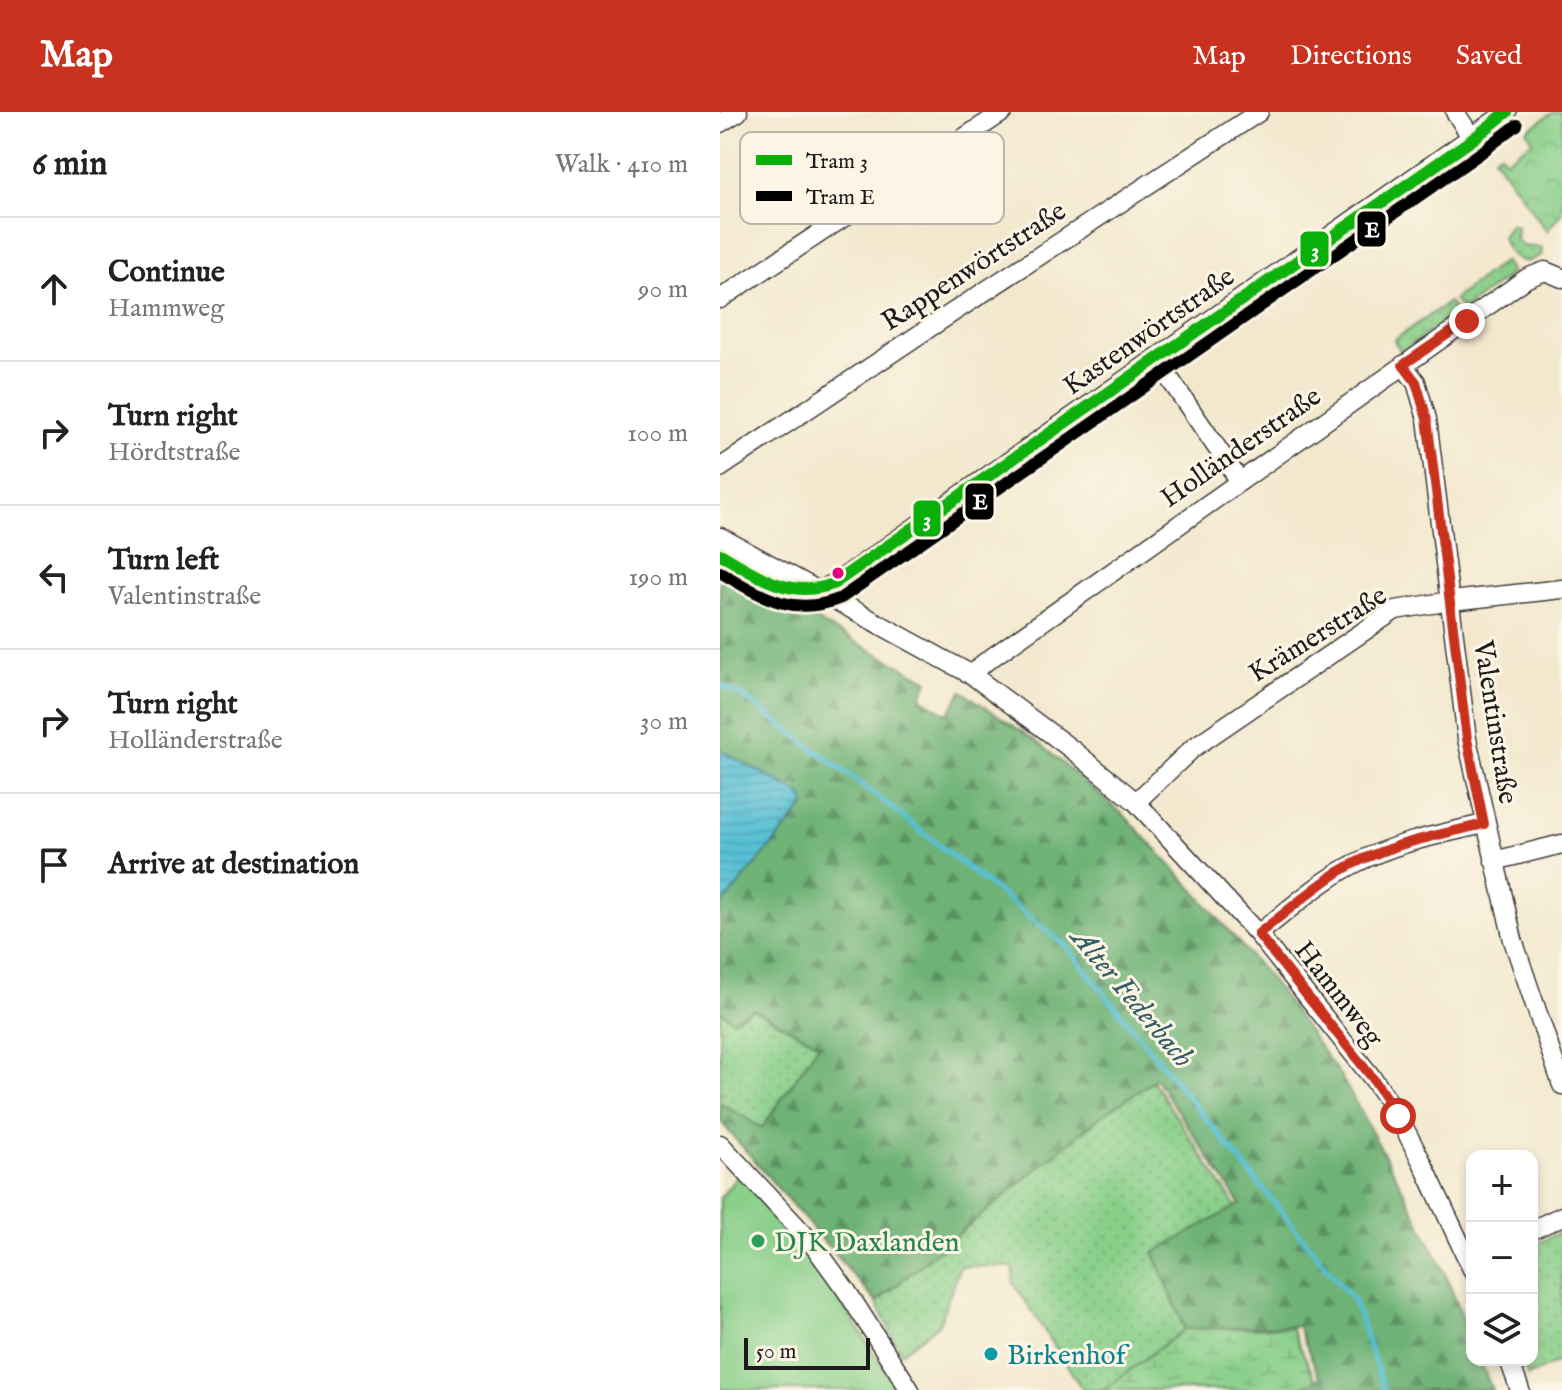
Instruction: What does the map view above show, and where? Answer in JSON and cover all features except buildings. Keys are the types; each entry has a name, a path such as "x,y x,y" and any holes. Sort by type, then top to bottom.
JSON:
{"street":[{"path":"720,123 738,112"},
{"path":"973,132 1003,112"},
{"name":"Rappenwörtstraße","path":"720,468 917,335 1259,112"},
{"path":"1455,112 1472,138"},
{"name":"Kastenwörtstraße","path":"818,591 841,579 1507,112"},
{"path":"720,299 834,224"},
{"name":"Holländerstraße","path":"972,675 984,663 1239,480 1527,278 1554,275"},
{"path":"1156,359 1239,480"},
{"name":"Valentinstraße","path":"1403,365 1416,382 1424,407 1467,739 1484,824 1513,940 1562,1085"},
{"name":"Hammweg","path":"720,537 972,675 1136,802 1258,934 1374,1080 1398,1116 1466,1252"},
{"name":"Krämerstraße","path":"1136,802 1193,748 1389,614 1401,609 1451,601 1562,589"},
{"path":"1258,934 1337,873 1362,860 1401,844 1484,824"},
{"path":"1494,861 1562,844"},
{"path":"720,1144 812,1243 910,1390"},
{"path":"1538,1227 1562,1216"},
{"path":"1511,1366 1520,1390"}],"green space":[{"path":"1553,112 1562,112 1562,212 1547,231 1494,157 1500,153 1506,160 1533,141 1527,131"},
{"path":"1510,224 1517,227 1516,239 1519,243 1525,247 1542,248 1541,256 1527,262 1511,254 1502,237"},
{"path":"1504,261 1512,273 1462,310 1454,299"},
{"path":"1449,302 1456,313 1401,352 1394,340"},
{"path":"720,568 928,681 921,698 948,714 962,691 1036,741 1125,816 1195,891 1275,985 1342,1078 1445,1273 1466,1326 1466,1366 1482,1366 1492,1390 1296,1390 1320,1378 1298,1326 1185,1329 1154,1253 1240,1204 1156,1079 1101,1116 876,1302 720,1121 720,1103 762,1128 819,1044 753,1009 733,1020 720,1011 720,907 804,806 801,795 720,750"},
{"path":"753,1009 819,1044 762,1128 720,1103 720,1011 733,1019"},
{"path":"1153,1081 1236,1207 1154,1253 1185,1329 1103,1390 1083,1390 1013,1282 1014,1267 960,1266 939,1324 901,1353 876,1302 1101,1116"},
{"name":"DJK Daxlanden","path":"740,1173 830,1284 897,1390 720,1390 720,1198"},
{"path":"1562,1231 1562,1360 1528,1376 1524,1366 1538,1366 1538,1243"},
{"path":"1291,1327 1316,1381 1296,1390 1103,1390 1185,1329"}],"water":[{"path":"720,750 802,795 805,806 720,907"}],"waterway":[{"name":"Alter Federbach","path":"720,685 740,694 873,793 1066,946 1354,1301 1384,1390"}],"tram line":[{"name":"3","path":"720,554 760,577 788,587 802,589 833,584 1473,139 1507,112"},
{"name":"E","path":"720,572 778,602 808,606 841,598 1517,125"}],"place":[{"name":"DJK Daxlanden","path":"758,1241"},
{"name":"Birkenhof","path":"991,1354"}],"route":[{"path":"1398,1116 1374,1080 1258,934 1337,873 1372,855 1413,841 1484,824 1467,739 1427,419 1416,382 1403,365 1467,321"}]}
